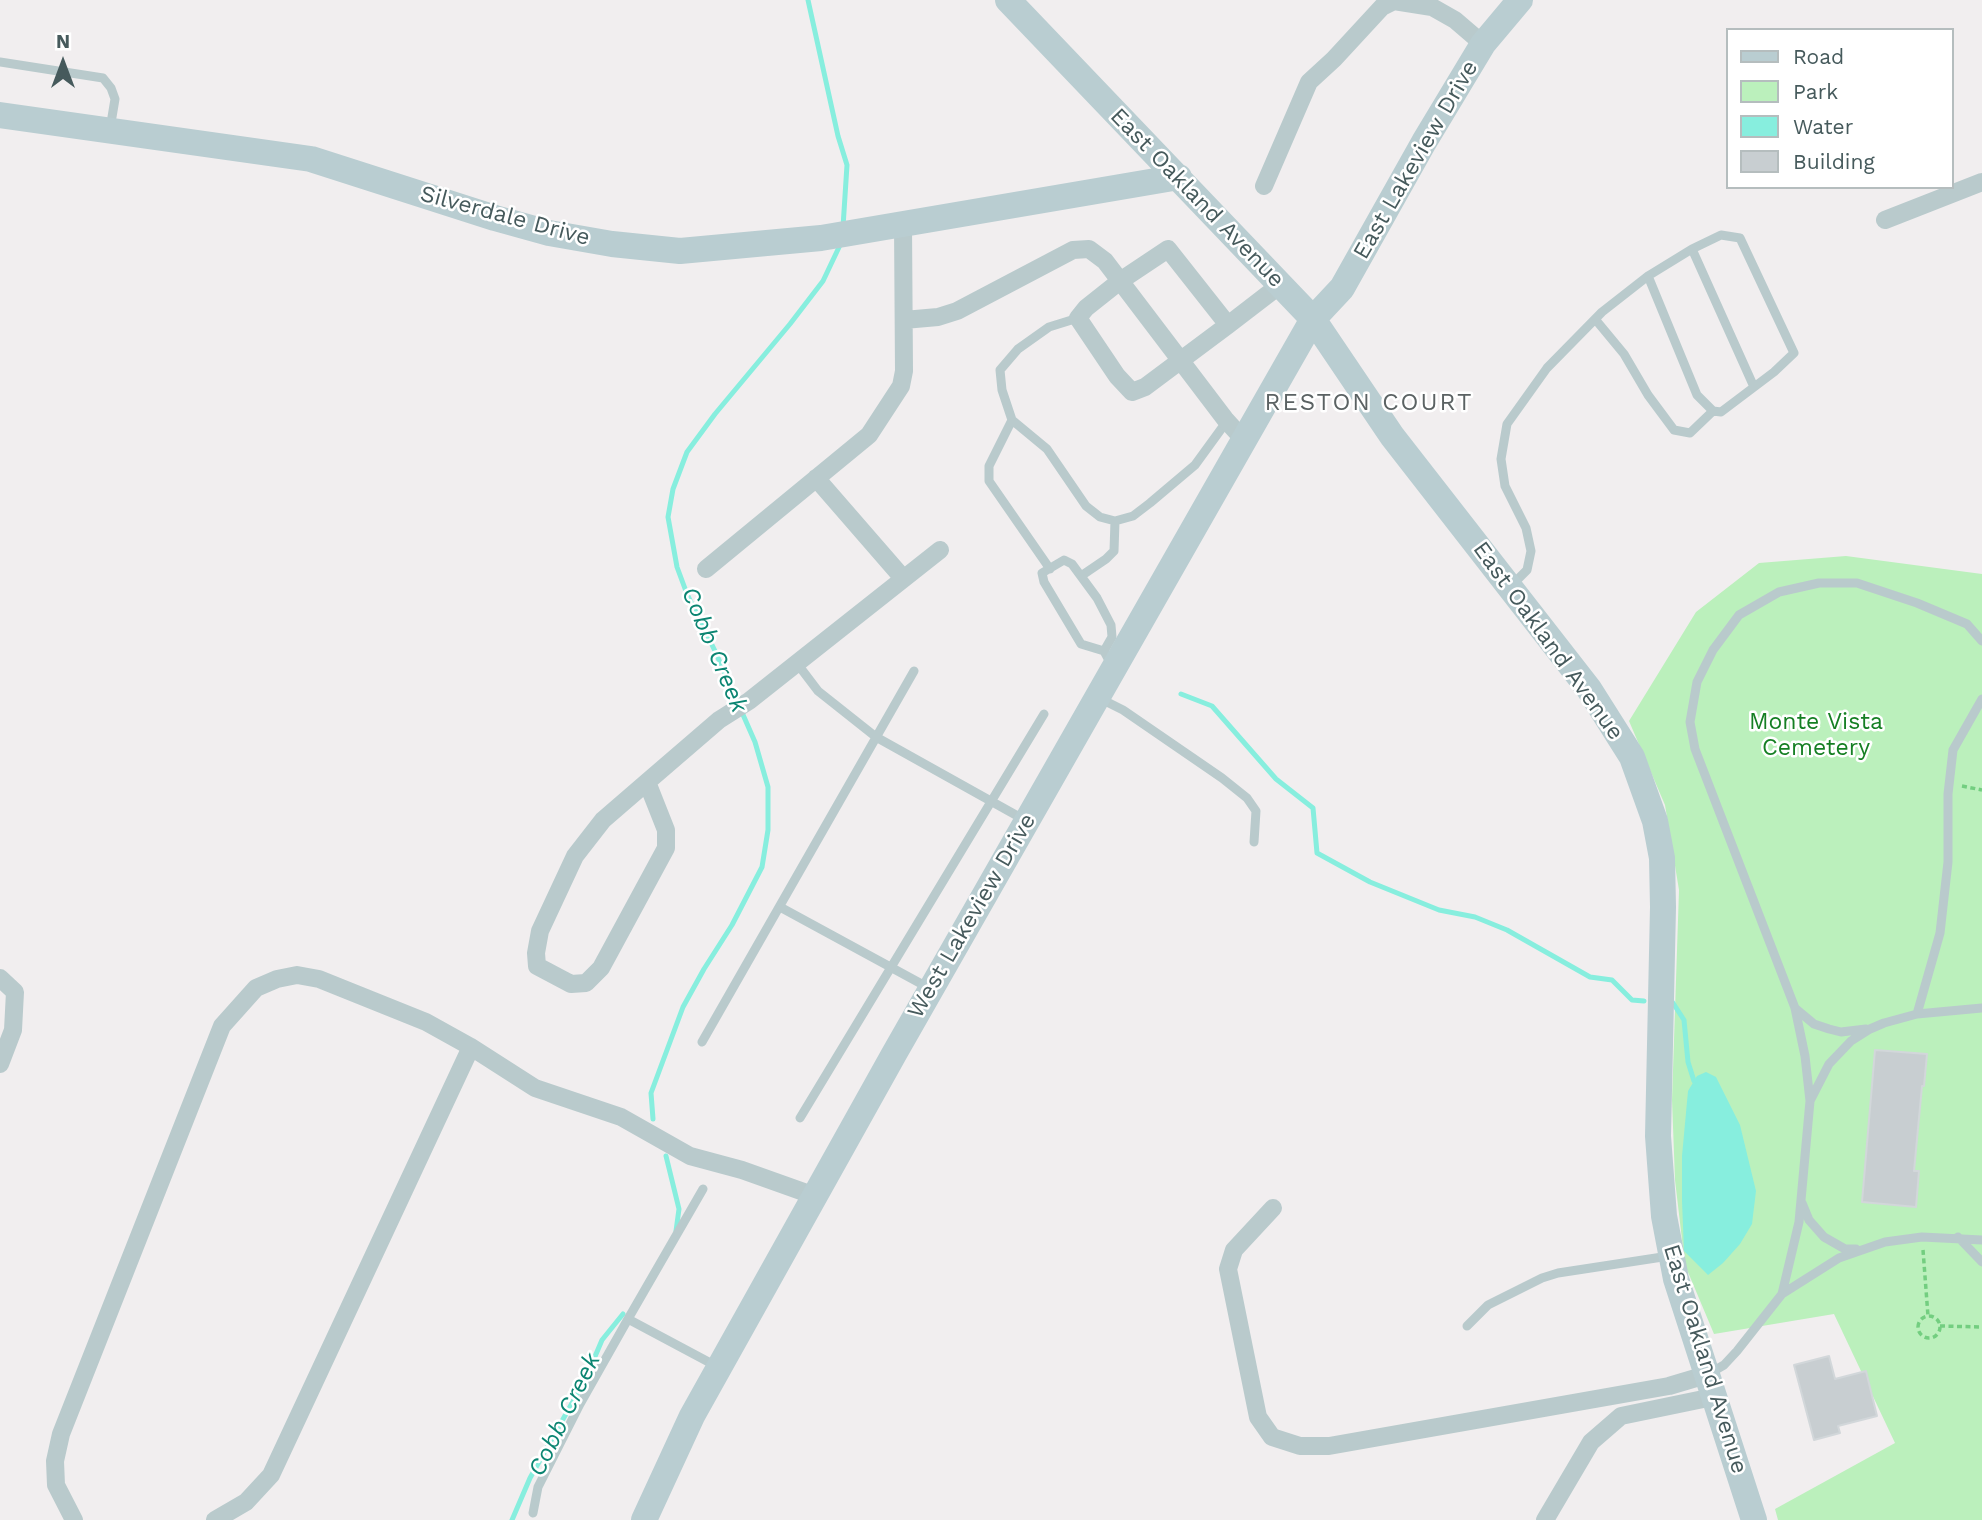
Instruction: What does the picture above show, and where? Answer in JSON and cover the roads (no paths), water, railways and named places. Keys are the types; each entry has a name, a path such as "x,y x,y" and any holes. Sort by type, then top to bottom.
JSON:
{"street":[{"name":"East Oakland Avenue","path":"1008,0 1313,320 1392,436 1589,689 1636,767 1655,821 1662,858 1658,1136 1664,1216 1671,1256 1709,1386 1755,1520"},
{"name":"East Lakeview Drive","path":"1313,320 1342,288 1483,44 1520,0"},
{"path":"1264,186 1309,82 1334,59 1381,7 1394,1 1432,7 1455,20 1483,44"},
{"name":"Silverdale Drive","path":"0,115 311,159 549,233 612,244 680,251 821,238 1179,177"},
{"path":"1885,220 1982,182"},
{"path":"706,569 869,435 901,386 904,371 903,225"},
{"path":"1228,325 1168,248 1120,281 1078,318 1117,376 1132,392 1145,387 1228,325 1280,285"},
{"path":"904,320 939,317 957,311 1073,250 1088,250 1105,261 1236,431"},
{"name":"West Lakeview Drive","path":"644,1520 692,1416 1098,697 1109,660 1236,431 1313,320"},
{"path":"816,478 902,578"},
{"path":"647,782 666,830 666,848 601,968 586,983 571,984 537,966 536,953 540,931 575,856 603,820 647,782 719,720 749,701 940,550"},
{"path":"74,1520 56,1485 55,1461 61,1434 222,1026 256,988 277,979 297,975 319,979 426,1022 471,1047 534,1088 621,1117 690,1156 742,1170 815,1196"},
{"path":"0,978 15,992 13,1030 0,1064"},
{"path":"215,1520 246,1502 271,1475 471,1047"},
{"path":"1273,1208 1234,1250 1228,1269 1258,1417 1272,1437 1300,1446 1329,1446 1669,1386 1709,1386"},
{"path":"1545,1520 1591,1442 1621,1416 1709,1386"}],"lane":[{"path":"0,62 103,78 115,99 110,132"},
{"path":"1510,587 1527,570 1531,551 1526,528 1505,486 1501,459 1507,424 1547,368 1595,319 1648,276 1721,235 1740,239 1794,353 1721,412 1713,411 1697,395 1648,276"},
{"path":"1692,249 1754,387"},
{"path":"1078,318 1040,331 1018,349 1000,370 1002,390 1012,420 1047,449 1086,506 1100,517 1115,521 1133,516 1236,431"},
{"path":"1595,319 1623,354 1647,395 1674,430 1690,433 1713,411"},
{"path":"1012,420 989,466 989,481 1050,569"},
{"path":"1081,576 1114,551 1115,521"},
{"path":"1064,560 1072,564 1097,598 1111,625 1109,660 1081,644 1044,582 1042,573 1050,569 1064,560"},
{"path":"1782,1293 1793,1254 1801,1201 1810,1101 1805,1056 1795,1008 1695,749 1690,722 1697,682 1713,650 1738,615 1779,592 1819,583 1857,583 1982,629"},
{"path":"1967,624 1982,641"},
{"path":"796,662 818,691 876,737 1027,821"},
{"path":"702,1042 914,671"},
{"path":"1098,697 1123,710 1247,798 1256,811 1254,842"},
{"path":"1917,1014 1941,933 1948,862 1953,750 1982,699"},
{"path":"800,1118 1044,714"},
{"path":"779,907 931,989"},
{"path":"1795,1008 1814,1024 1841,1032 1870,1028 1917,1014 1982,1008"},
{"path":"1810,1101 1819,1080 1839,1052 1870,1028"},
{"path":"533,1513 538,1487 580,1404 703,1189"},
{"path":"1801,1201 1809,1220 1824,1237 1844,1249 1860,1249"},
{"path":"1709,1386 1782,1293 1820,1269 1860,1249 1885,1242 1922,1237 1982,1240"},
{"path":"1958,1237 1982,1262"},
{"path":"1467,1326 1488,1306 1542,1278 1558,1273 1671,1256"},
{"path":"628,1320 719,1367"}],"water":[{"path":"1706,1072 1716,1077 1740,1125 1756,1191 1752,1224 1740,1244 1708,1275 1684,1251 1682,1201 1682,1156 1688,1091 1697,1076"}],"waterway":[{"name":"Cobb Creek","path":"808,0 847,165 843,227"},
{"name":"Cobb Creek","path":"653,1119 651,1093 683,1007 732,925 762,867 768,830 768,787 755,742 677,567 668,517 673,489 687,452 823,281 841,243"},
{"path":"1181,694 1212,706 1276,779 1313,808 1317,853 1370,882 1439,910 1475,917 1507,930 1590,977 1612,980 1632,1000 1644,1001"},
{"path":"1673,1003 1684,1020 1688,1062 1694,1081"},
{"name":"Cobb Creek","path":"666,1156 679,1209 676,1231"},
{"name":"Cobb Creek","path":"512,1520 530,1478 585,1380 602,1340 623,1314"}],"district":[{"name":"RESTON COURT","path":"1369,403"}],"park label":[{"name":"Monte Vista Cemetery","path":"1816,735"}]}
